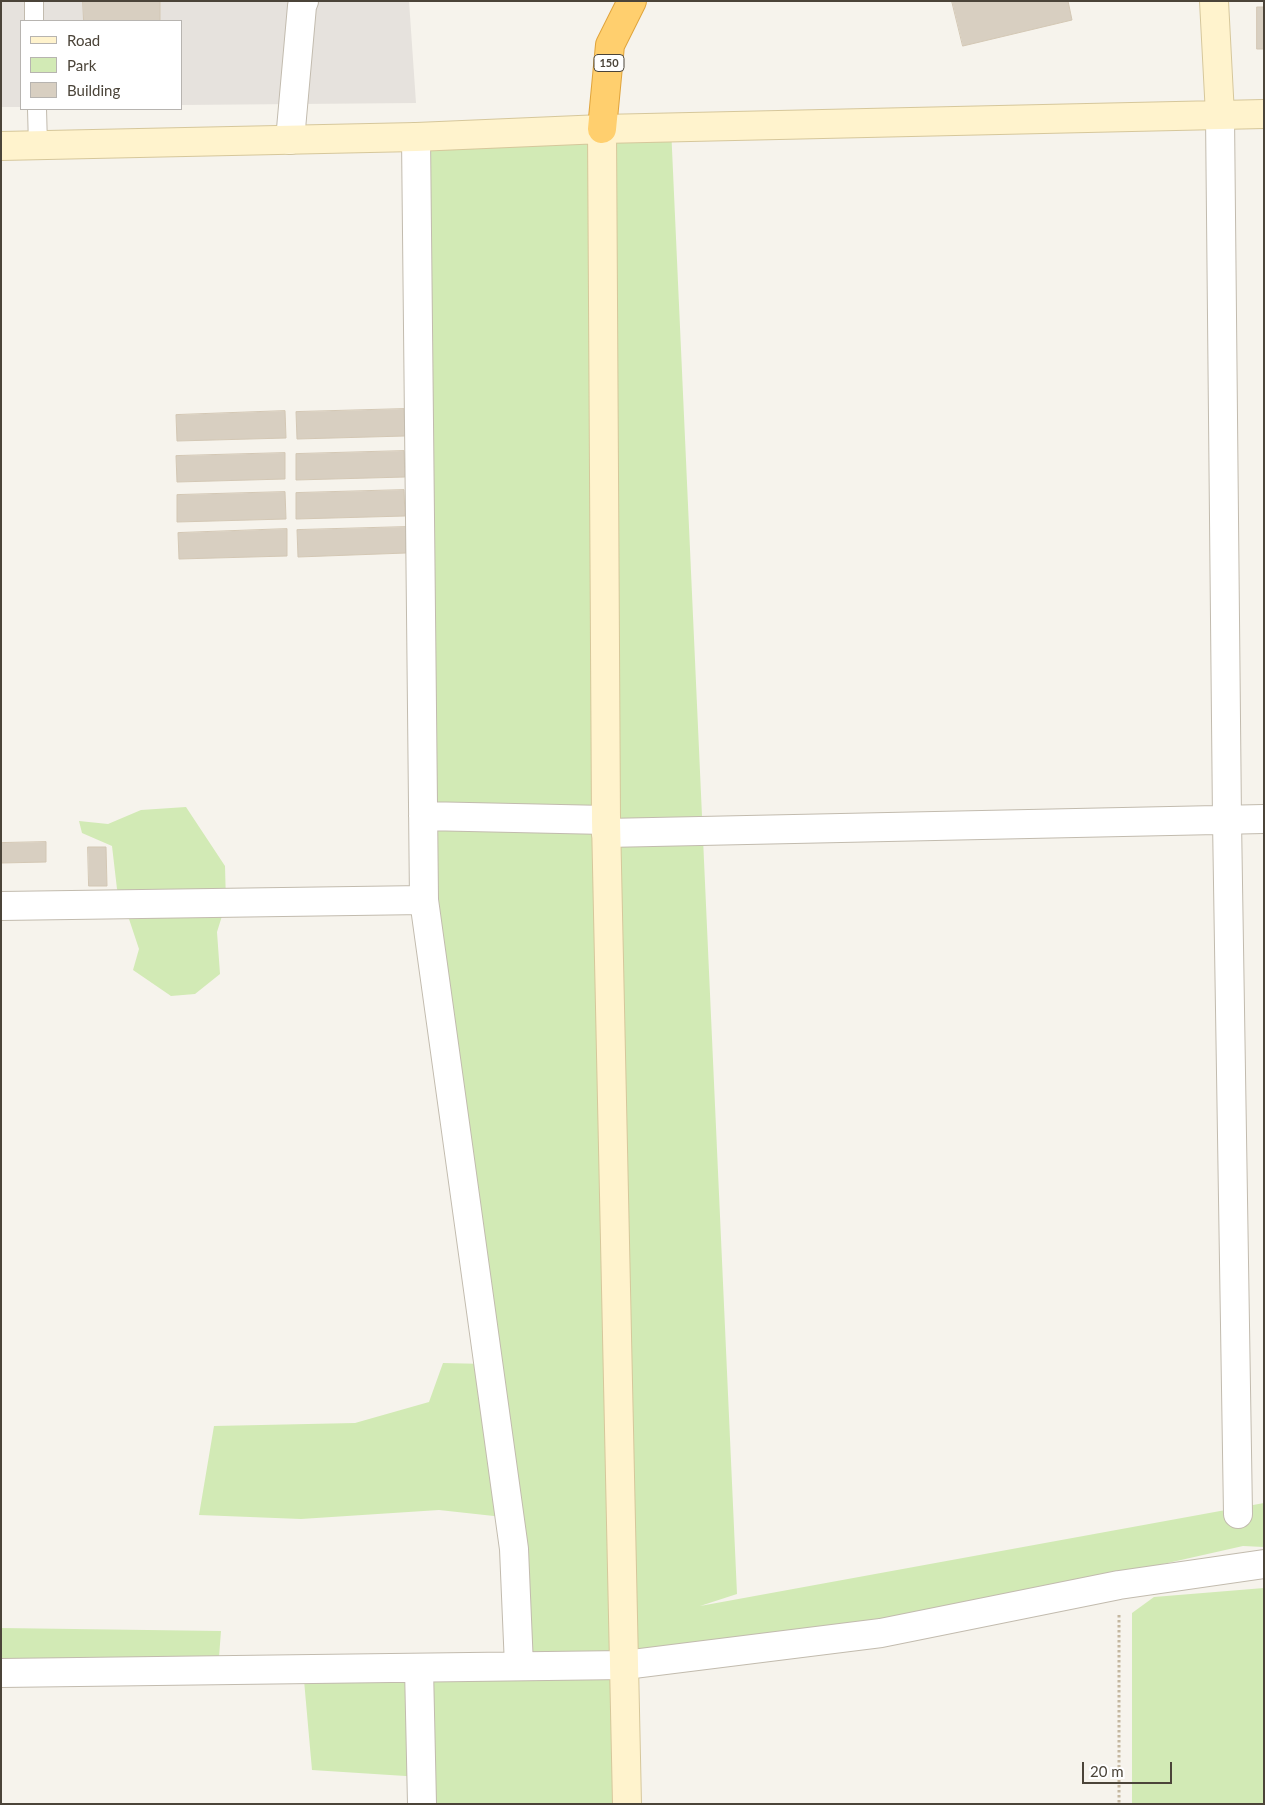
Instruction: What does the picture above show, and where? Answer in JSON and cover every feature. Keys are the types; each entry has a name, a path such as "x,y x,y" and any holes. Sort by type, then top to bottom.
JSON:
{"highway":[{"name":"150","path":"602,128 610,45 632,1"}],"street":[{"path":"290,140 297,52 304,1"},
{"path":"1214,1 1220,115 1227,820 1238,1514"},
{"path":"1,146 416,137 602,128 1264,114"},
{"path":"602,128 606,826 627,1804"},
{"path":"416,137 424,900 514,1549 519,1666"},
{"path":"423,816 606,826 1264,819"},
{"path":"1,906 424,900"},
{"path":"1,1673 624,1665 881,1633 1119,1584 1264,1564"},
{"path":"418,1668 422,1804"}],"lane":[{"path":"34,1 34,20"},
{"path":"37,110 38,145"}],"path":[{"path":"1119,1584 1119,1804"}],"shaded area":[{"path":"1,1 409,1 416,103 182,105 182,20 20,20 20,107 1,107"}],"green space":[{"path":"671,127 737,1594 700,1606 1264,1503 1264,1547 1243,1546 835,1638 625,1665 624,1804 422,1804 421,1777 312,1770 303,1669 519,1666 503,1517 439,1510 301,1519 199,1515 214,1426 355,1423 429,1402 443,1363 486,1364 437,898 416,137"},
{"path":"186,807 225,866 226,903 217,932 220,974 195,994 171,996 133,970 139,949 117,889 112,846 82,833 79,821 108,824 141,810"},
{"path":"1264,1588 1264,1804 1132,1804 1132,1613 1154,1597"},
{"path":"1,1628 221,1631 218,1670 1,1673"}],"building":[{"path":"83,1 160,1 160,20 84,20"},
{"path":"952,1 1068,1 1072,20 963,46"},
{"path":"1257,7 1264,7 1264,49 1257,49"},
{"path":"404,409 405,436 297,439 296,412"},
{"path":"285,411 286,438 177,441 176,415"},
{"path":"404,451 405,477 296,480 296,454"},
{"path":"285,453 285,479 177,482 176,456"},
{"path":"404,490 405,516 296,519 296,493"},
{"path":"285,492 286,519 177,522 177,495"},
{"path":"406,527 406,553 298,557 297,530"},
{"path":"287,529 287,556 179,559 178,533"},
{"path":"46,842 46,862 1,863 1,843"},
{"path":"88,847 106,847 107,886 89,886"}]}
